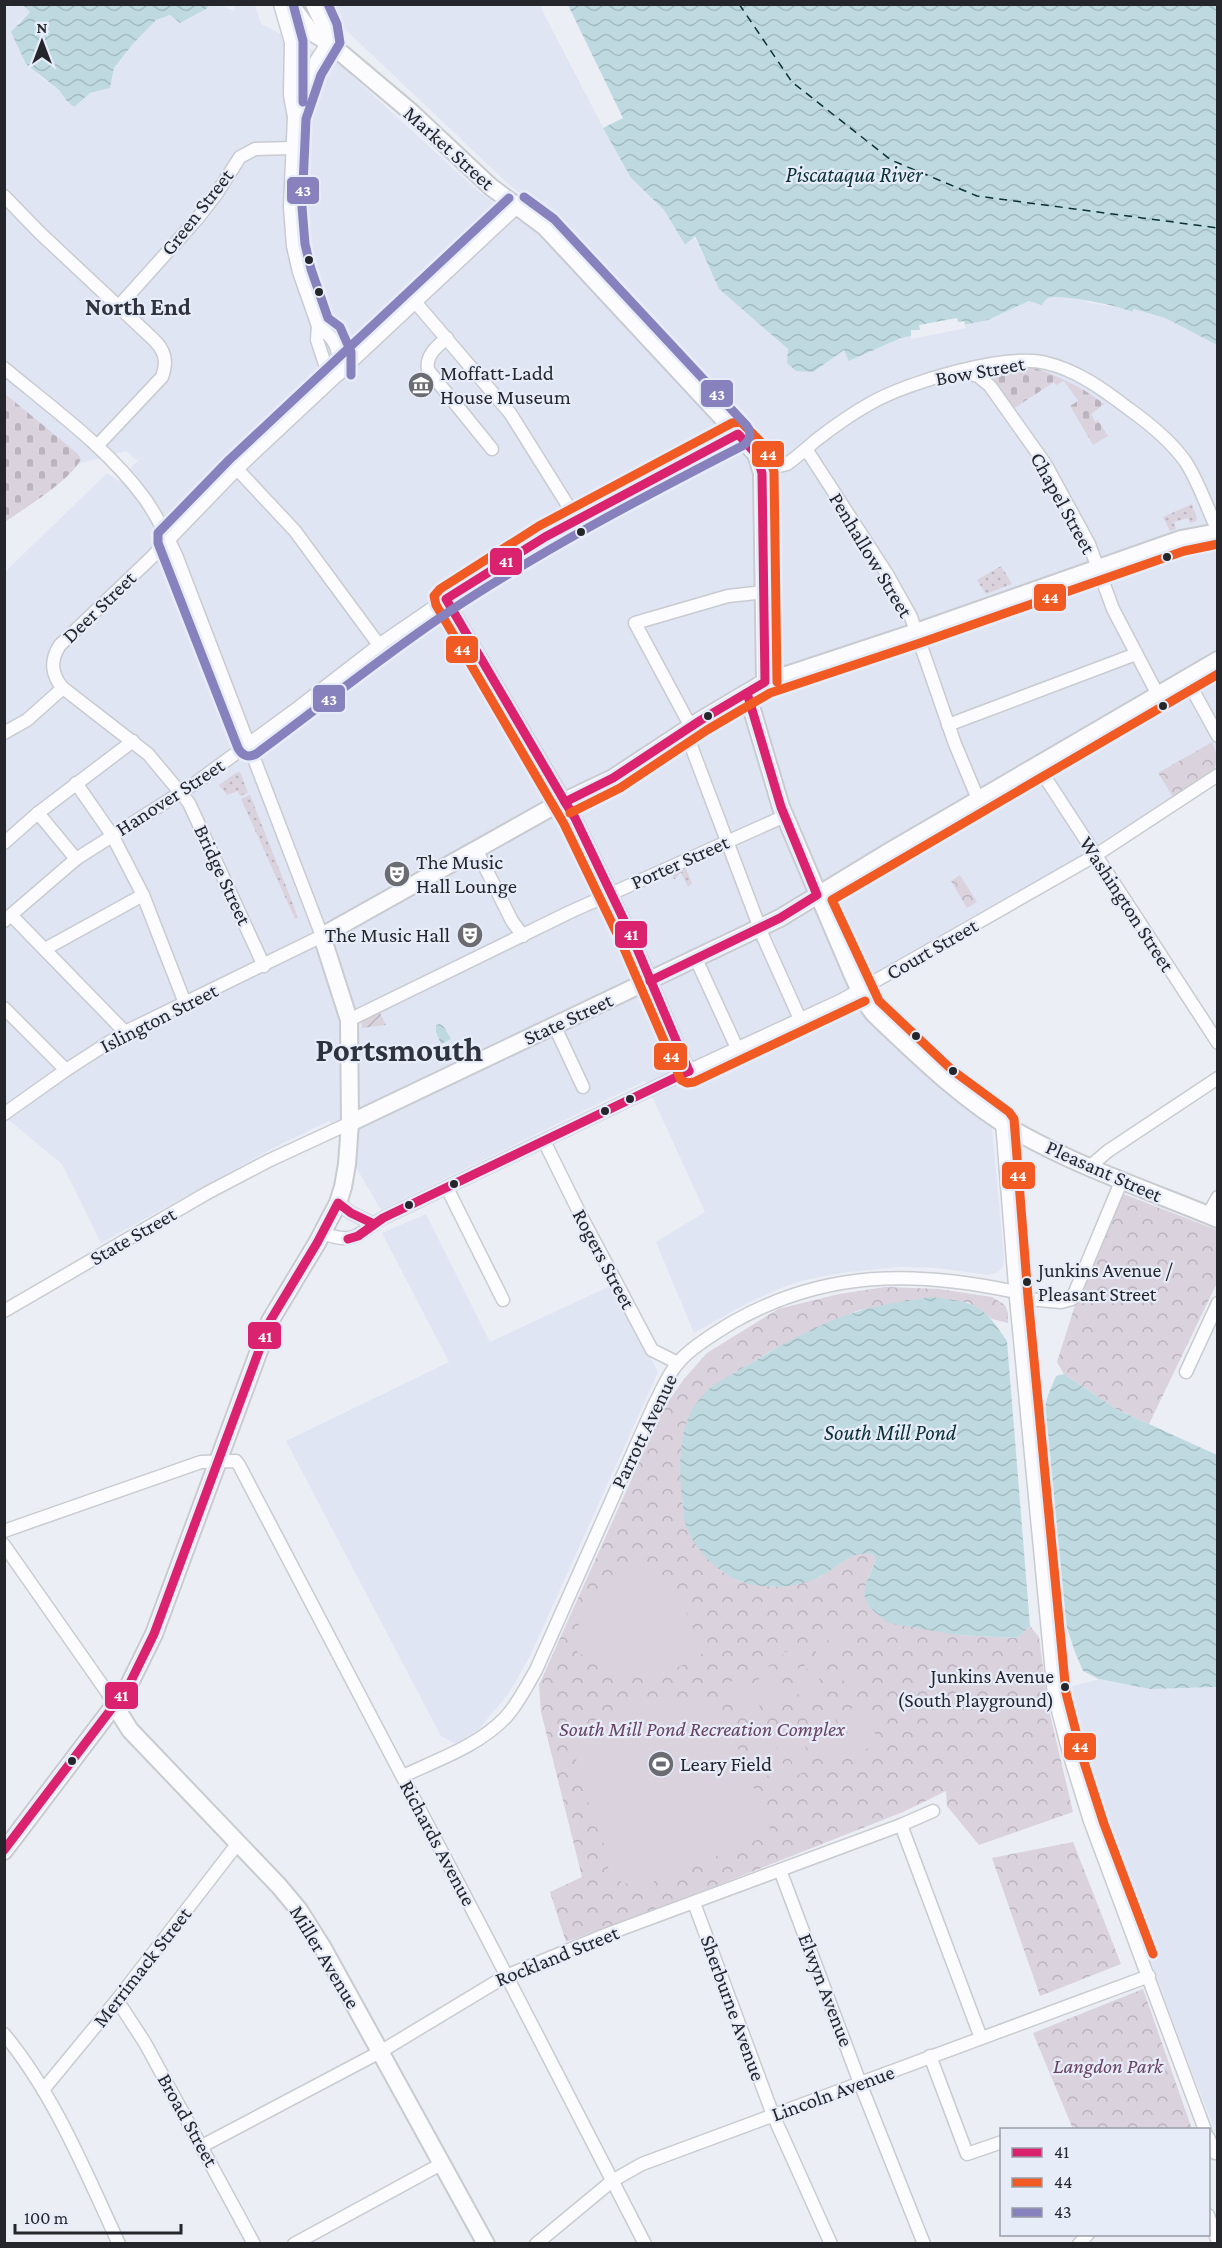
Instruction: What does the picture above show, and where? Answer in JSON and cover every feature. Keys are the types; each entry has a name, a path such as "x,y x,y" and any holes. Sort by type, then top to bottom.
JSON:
{"main road":[{"name":"Market Street","path":"290,4 311,32 328,42 411,112 491,188 545,227 738,434 756,454 762,468"},
{"path":"314,4 325,27 328,42"},
{"path":"762,468 765,682"},
{"path":"4,1851 128,1687 149,1645 270,1321 338,1203 347,1164 350,1123 349,1020 322,936 565,802 613,778 765,682 916,632 1181,539 1218,532"},
{"name":"State Street","path":"350,1123 780,918 978,799 1217,660"},
{"name":"Pleasant Street","path":"747,693 773,785 785,816 817,895 860,990 874,1014 960,1092 1018,1132 1088,1168 1213,1217"},
{"path":"350,1091 353,1100 358,1105 367,1107 390,1103"},
{"name":"Miller Avenue","path":"115,1706 130,1730 238,1843 299,1911 323,1947 486,2244"}],"street":[{"path":"280,4 291,42 290,95 294,117 290,207 293,246 318,326 330,334 340,356 339,374"},
{"path":"294,117 310,70 328,42"},
{"name":"Green Street","path":"118,307 197,219 240,157 255,149 292,148"},
{"path":"4,196 40,233 161,346 164,353 165,369 157,384 97,446"},
{"name":"Deer Street","path":"63,688 54,676 53,663 60,645 237,469 517,207"},
{"path":"416,303 510,413 577,520"},
{"path":"447,338 428,358 428,370 492,449"},
{"name":"Bow Street","path":"762,468 787,464 856,412 907,386 1006,362 1038,361 1068,371 1098,387 1161,434 1179,454 1191,473 1218,532"},
{"path":"4,368 115,462 142,494 169,539 322,936"},
{"name":"Chapel Street","path":"954,373 974,375 990,386 1046,465 1089,544 1113,609 1158,695"},
{"name":"Hanover Street","path":"8,918 76,859 249,744 380,645 446,599 577,520 738,434"},
{"name":"Penhallow Street","path":"806,449 887,574 911,617 948,725 978,799"},
{"path":"237,469 295,531 380,645"},
{"path":"765,592 728,596 635,623 688,729 760,928 800,1019"},
{"path":"446,599 575,818 611,893 689,1071"},
{"path":"948,725 1136,654"},
{"path":"1186,678 1218,736"},
{"path":"4,733 27,720 63,688"},
{"name":"Bridge Street","path":"63,688 134,741 180,792 199,823 264,966"},
{"path":"4,843 76,783 134,741"},
{"name":"Washington Street","path":"1037,765 1218,1043"},
{"name":"Court Street","path":"322,1233 337,1239 352,1239 374,1224 447,1188 860,990 1096,855 1218,775"},
{"path":"76,783 112,835 143,895 185,1003"},
{"path":"38,813 76,859"},
{"name":"Porter Street","path":"349,1020 611,893 785,816"},
{"path":"477,851 512,921 523,936"},
{"path":"45,949 143,895"},
{"path":"8,918 45,949 125,1032"},
{"name":"Islington Street","path":"6,1110 125,1032 322,936"},
{"path":"696,959 736,1048"},
{"path":"4,1008 66,1070"},
{"path":"554,1025 583,1087"},
{"path":"1088,1168 1108,1151 1218,1078"},
{"path":"1002,1122 1054,1695 1090,1821 1204,2128"},
{"name":"State Street","path":"4,1311 207,1193 270,1160 350,1123"},
{"name":"Rogers Street","path":"544,1141 580,1216 652,1350 678,1363"},
{"name":"Parrott Avenue","path":"403,1776 478,1740 506,1716 519,1698 536,1670 656,1403 678,1363 722,1328 747,1314 801,1291 837,1282 873,1278 942,1279 1061,1302 1072,1299 1121,1182"},
{"path":"447,1188 503,1300"},
{"path":"1213,1217 1218,1197"},
{"path":"338,1203 351,1213 374,1224"},
{"path":"1186,1372 1218,1303"},
{"name":"Richards Avenue","path":"217,1462 236,1461 239,1465 645,2244"},
{"path":"4,1532 201,1462 217,1462"},
{"path":"4,1545 115,1706"},
{"name":"Rockland Street","path":"202,2146 380,2052 506,1976 605,1935 901,1825 933,1810"},
{"path":"901,1825 981,2038"},
{"name":"Merrimack Street","path":"43,2090 117,2000 238,1843"},
{"name":"Elwyn Avenue","path":"780,1870 860,2083 924,2244"},
{"name":"Sherburne Avenue","path":"694,1903 772,2115 831,2244"},
{"name":"Lincoln Avenue","path":"536,2244 612,2181 642,2164 1149,1976"},
{"name":"Broad Street","path":"117,2000 145,2043 254,2244"},
{"path":"4,2034 18,2050 43,2090 119,2244"},
{"path":"930,2056 967,2154 1000,2143"},
{"path":"294,2244 443,2163"},
{"path":"1210,2218 1218,2242"}],"shaded area":[{"path":"23,5 30,12 17,23 38,75 59,90 66,100 110,88 114,68 156,20 170,15 180,23 210,5 220,5 234,11 235,5 255,5 261,24 338,63 479,192 523,223 551,215 541,211 505,181 346,30 327,5 539,5 631,178 664,210 685,245 694,236 719,289 788,349 787,363 813,372 844,350 850,361 901,338 988,320 1029,301 1058,296 1123,308 1131,312 1134,309 1165,318 1217,345 1217,764 1215,768 1038,882 845,992 892,1045 992,1127 1004,1258 1003,1266 998,1272 988,1275 937,1268 901,1267 848,1272 809,1279 786,1286 744,1305 694,1333 656,1242 705,1212 645,1081 381,1210 329,1121 277,1146 101,1243 62,1164 5,1117 5,572 107,473 119,481 139,459 136,460 126,451 78,464 62,480 5,522 5,7"},
{"path":"426,1214 490,1342 608,1287 615,1288 658,1372 530,1656 509,1693 479,1729 456,1744 441,1736 286,1441 449,1362 382,1233"},
{"path":"1099,1679 1150,1689 1217,1687 1217,2136 1098,1819 1066,1688"}],"green space":[{"path":"1027,365 1067,381 1104,404 1091,414 1095,422 1098,420 1108,436 1093,445 1070,406 1078,401 1064,381 1056,385 1054,382 1013,409 991,374 999,369"},
{"path":"4,393 78,454 81,459 58,485 5,522"},
{"path":"1192,504 1196,521 1190,523 1188,518 1174,522 1176,529 1170,531 1163,517"},
{"path":"1001,566 1012,584 986,594 977,580"},
{"path":"1212,742 1217,755 1215,768 1173,797 1158,773"},
{"path":"240,772 248,793 240,796 238,791 227,795 219,785"},
{"path":"250,795 298,918 295,919 241,799"},
{"path":"685,867 692,883 688,887 681,872 673,879 673,872"},
{"path":"960,875 977,902 967,908 951,881"},
{"path":"379,1011 386,1025 362,1028 362,1020"},
{"path":"1121,1193 1217,1230 1217,1283 1149,1424 1116,1409 1064,1374 1057,1362 1076,1302"},
{"name":"South Mill Pond Recreation Complex","path":"885,1287 939,1289 992,1297 1005,1305 1008,1323 992,1319 968,1302 859,1310 769,1352 709,1389 694,1407 682,1498 683,1511 691,1537 721,1571 739,1581 773,1587 820,1577 855,1553 864,1552 873,1555 876,1560 866,1588 869,1607 957,1635 1017,1638 1030,1626 1039,1637 1048,1706 1073,1812 979,1845 947,1806 946,1791 903,1812 566,1942 550,1892 582,1877 541,1712 539,1685 663,1409 684,1379 707,1353 778,1309 839,1294"},
{"path":"635,1560 645,1560 685,1609 703,1653 674,1669 646,1674 618,1671 593,1661 569,1645 587,1607"},
{"path":"835,1633 843,1653 835,1657 827,1636"},
{"path":"820,1638 828,1659 820,1662 812,1642"},
{"path":"806,1645 814,1665 806,1669 797,1648"},
{"path":"791,1650 799,1670 791,1674 782,1653"},
{"path":"846,1663 855,1683 846,1687 838,1666"},
{"path":"773,1665 787,1702 771,1708 756,1672"},
{"path":"832,1668 840,1688 832,1692 824,1671"},
{"path":"817,1674 826,1695 817,1698 809,1677"},
{"path":"747,1675 762,1712 745,1719 730,1682"},
{"path":"802,1680 811,1701 802,1704 794,1683"},
{"name":"Leary Field","path":"649,1700 719,1700 772,1834 654,1881 644,1890 606,1876 610,1861 586,1796 569,1732 634,1703"},
{"path":"863,1704 879,1744 856,1753 840,1713"},
{"path":"834,1716 850,1756 826,1765 810,1725"},
{"path":"799,1731 814,1768 797,1775 782,1738"},
{"path":"774,1741 789,1778 772,1785 757,1748"},
{"name":"Langdon Park","path":"1073,1842 1121,1964 1040,1996 992,1858"},
{"name":"Langdon Park","path":"1143,1989 1192,2128 1073,2128 1033,2033"}],"water":[{"path":"23,5 210,5 180,23 170,15 156,20 114,68 110,88 90,93 74,107 59,90 26,64 11,32 30,12"},
{"name":"Piscataqua River","path":"539,5 1217,5 1217,345 1165,318 1134,309 1132,312 1090,301 1054,297 1047,299 1042,305 1029,301 988,320 901,338 849,361 844,350 813,372 796,371 787,363 788,349 719,289 695,236 685,245 664,210 631,178"},
{"path":"440,1024 451,1039 441,1044 436,1032 436,1025"},
{"name":"South Mill Pond","path":"931,1297 967,1303 976,1307 991,1319 1007,1341 1030,1626 1017,1638 957,1635 888,1623 869,1607 864,1595 866,1583 876,1560 873,1555 852,1556 821,1576 802,1584 768,1587 737,1580 717,1568 705,1556 695,1544 685,1523 680,1475 685,1426 695,1405 708,1390 721,1380 784,1344 828,1322 868,1309"},
{"path":"1064,1374 1116,1409 1217,1455 1217,1687 1150,1689 1099,1679 1083,1671 1064,1619 1043,1414 1056,1376"}],"pier":[{"path":"539,5 568,5 623,118 603,128"},
{"path":"957,318 958,322 964,321 966,328 911,339 911,330 920,330 919,325"}],"ferry route":[{"path":"739,4 792,82 891,160 977,196 1218,228"}],"transit line":[{"name":"43","path":"293,4 303,41 303,102"},
{"name":"43","path":"328,4 337,24 340,43 321,75 306,119 302,207 305,244 311,269 328,318 340,327 351,352 351,375"},
{"name":"43","path":"509,198 229,460 158,533 158,543 238,748 246,756 256,754 398,647 519,567 668,484 744,445 749,439 747,426 554,219 524,197"},
{"name":"44","path":"777,682 774,472 766,447 741,422 732,423 539,526 440,589 434,596 436,605 564,824 622,944 681,1080 687,1083 694,1082 865,1001"},
{"name":"41","path":"738,434 756,454 762,473 765,682 701,720 613,778 565,802 446,599 545,537 738,434"},
{"name":"44","path":"570,813 620,788 707,730 770,693 1184,551 1218,544"},
{"name":"44","path":"1153,1954 1104,1824 1083,1759 1066,1693 1028,1297 1014,1119 1009,1112 952,1070 879,1001 832,900 1218,674"},
{"name":"41","path":"650,981 780,918 817,895 781,807 747,693"},
{"name":"41","path":"565,802 575,818 633,939 689,1071"},
{"name":"41","path":"348,1239 358,1236 383,1218 689,1071"},
{"name":"41","path":"4,1850 128,1687 154,1634 270,1321 338,1203 351,1213 374,1224"}],"place":[{"name":"Moffatt-Ladd House Museum","path":"421,385"},
{"name":"The Music Hall Lounge","path":"397,874"},
{"name":"The Music Hall","path":"470,935"},
{"name":"Junkins Avenue / Pleasant Street","path":"1027,1282"},
{"name":"Junkins Avenue (South Playground)","path":"1065,1687"},
{"name":"Leary Field","path":"661,1764"}],"district":[{"name":"North End","path":"138,306"},
{"name":"Portsmouth","path":"399,1049"}]}
